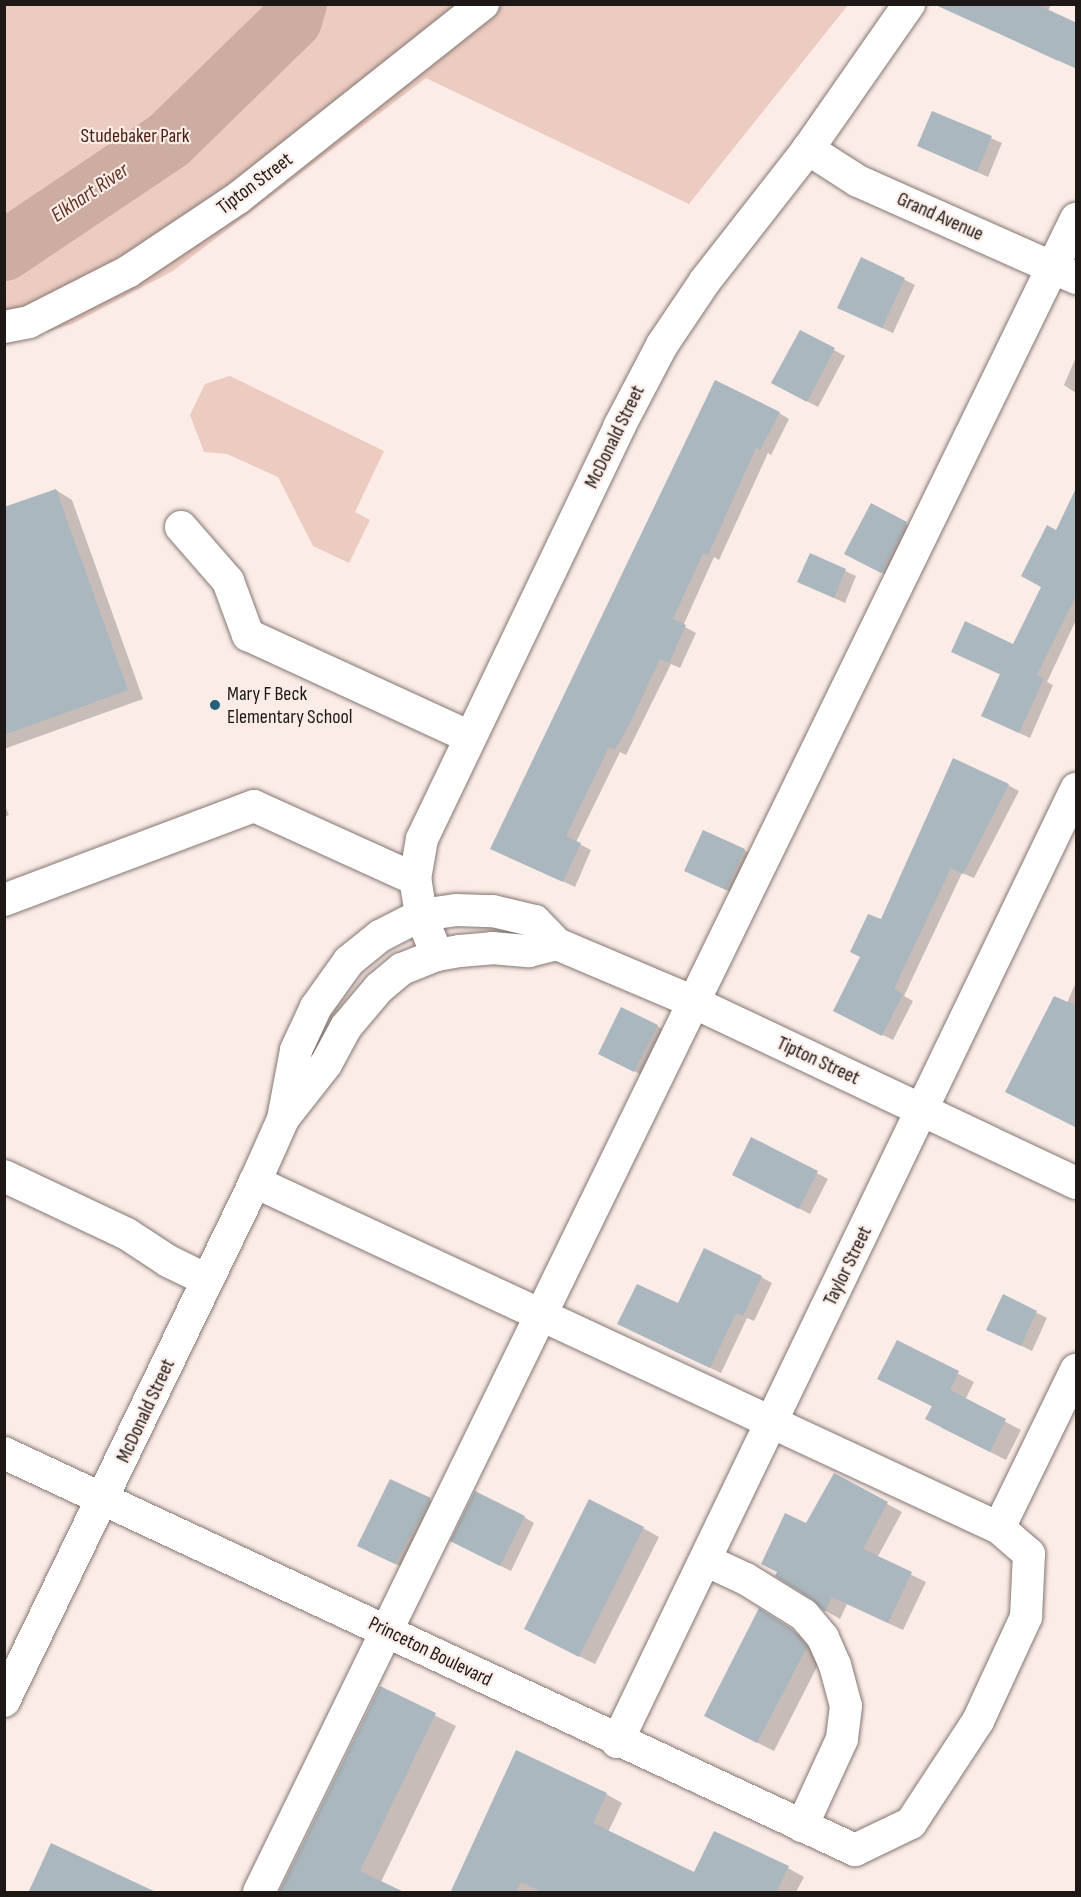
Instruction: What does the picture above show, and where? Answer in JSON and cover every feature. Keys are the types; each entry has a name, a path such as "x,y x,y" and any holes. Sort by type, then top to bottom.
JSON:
{"street":[{"name":"Tipton Street","path":"4,327 30,322 129,270 238,198 483,4"},
{"name":"McDonald Street","path":"283,1119 326,1064 346,1027 379,988 402,969 437,955 421,915 415,879 422,840 662,345 751,218 808,149 909,4"},
{"name":"Grand Avenue","path":"808,149 858,180 1065,272"},
{"path":"259,1893 691,1001 1065,272 1077,219"},
{"path":"181,527 228,581 249,635 470,737"},
{"name":"Taylor Street","path":"617,1742 1077,789"},
{"path":"4,900 254,806 415,879"},
{"name":"Tipton Street","path":"421,915 456,910 493,911 535,921 557,944 691,1001 1077,1183"},
{"name":"McDonald Street","path":"4,1701 104,1499 255,1182 283,1119 296,1050 316,1007 349,961 380,936 421,915"},
{"path":"437,955 492,948 529,951 557,944"},
{"path":"4,1176 127,1234 168,1261 207,1280"},
{"path":"255,1182 539,1317 999,1528 1077,1370"},
{"name":"Princeton Boulevard","path":"4,1453 386,1631 617,1742 855,1850 911,1823 978,1721 1026,1617 1029,1554 999,1528"},
{"path":"705,1560 746,1579 804,1615 823,1638 835,1665 846,1706 842,1739 802,1826"}],"green space":[{"name":"Studebaker Park","path":"5,5 848,5 689,204 426,78 173,271 72,324 5,345"},
{"path":"230,376 384,451 355,512 370,520 349,563 313,546 278,477 227,454 204,452 190,415 205,384"}],"building":[{"path":"933,4 1036,4 1077,23 1077,69"},
{"path":"932,111 992,136 977,172 917,146"},
{"path":"861,257 905,278 882,328 837,308"},
{"path":"800,330 835,348 807,402 771,383"},
{"path":"715,380 780,412 760,450 756,448 708,555 703,553 673,619 686,625 669,663 660,659 615,750 609,747 566,836 581,843 563,882 490,849"},
{"path":"1077,486 1077,594 1037,675 1044,678 1019,733 981,716 1000,674 951,652 965,621 1013,644 1041,587 1021,576 1047,525 1056,530"},
{"path":"56,489 128,690 4,735 4,507"},
{"path":"871,503 907,522 881,573 844,554"},
{"path":"810,553 846,569 834,598 797,582"},
{"path":"953,758 1009,784 963,874 951,868 894,989 903,994 882,1036 833,1011 860,957 850,952 868,914 881,919"},
{"path":"703,830 745,849 726,890 684,871"},
{"path":"1054,996 1077,1006 1077,1128 1005,1092"},
{"path":"621,1007 658,1025 634,1072 598,1054"},
{"path":"751,1137 818,1171 799,1209 732,1175"},
{"path":"704,1248 762,1276 743,1316 736,1313 710,1368 617,1324 637,1284 678,1303"},
{"path":"1003,1294 1037,1311 1021,1346 986,1330"},
{"path":"897,1340 959,1371 950,1390 1006,1419 990,1452 925,1419 932,1406 877,1379"},
{"path":"834,1473 888,1502 863,1549 912,1572 888,1623 832,1597 825,1612 813,1600 775,1576 777,1572 761,1564 785,1513 806,1523"},
{"path":"390,1479 431,1498 395,1564 357,1546"},
{"path":"475,1491 525,1516 500,1566 450,1541"},
{"path":"589,1499 644,1527 579,1657 524,1629"},
{"path":"759,1608 792,1629 807,1647 757,1743 704,1716"},
{"path":"380,1686 436,1713 360,1871 406,1893 279,1893"},
{"path":"516,1750 607,1793 593,1823 694,1872 714,1831 789,1866 776,1893 544,1893 521,1882 516,1893 450,1893"},
{"path":"51,1843 158,1893 28,1893"}],"waterway":[{"name":"Elkhart River","path":"4,251 169,140 292,20 297,4"}],"place":[{"name":"Mary F Beck Elementary School","path":"215,705"}]}
